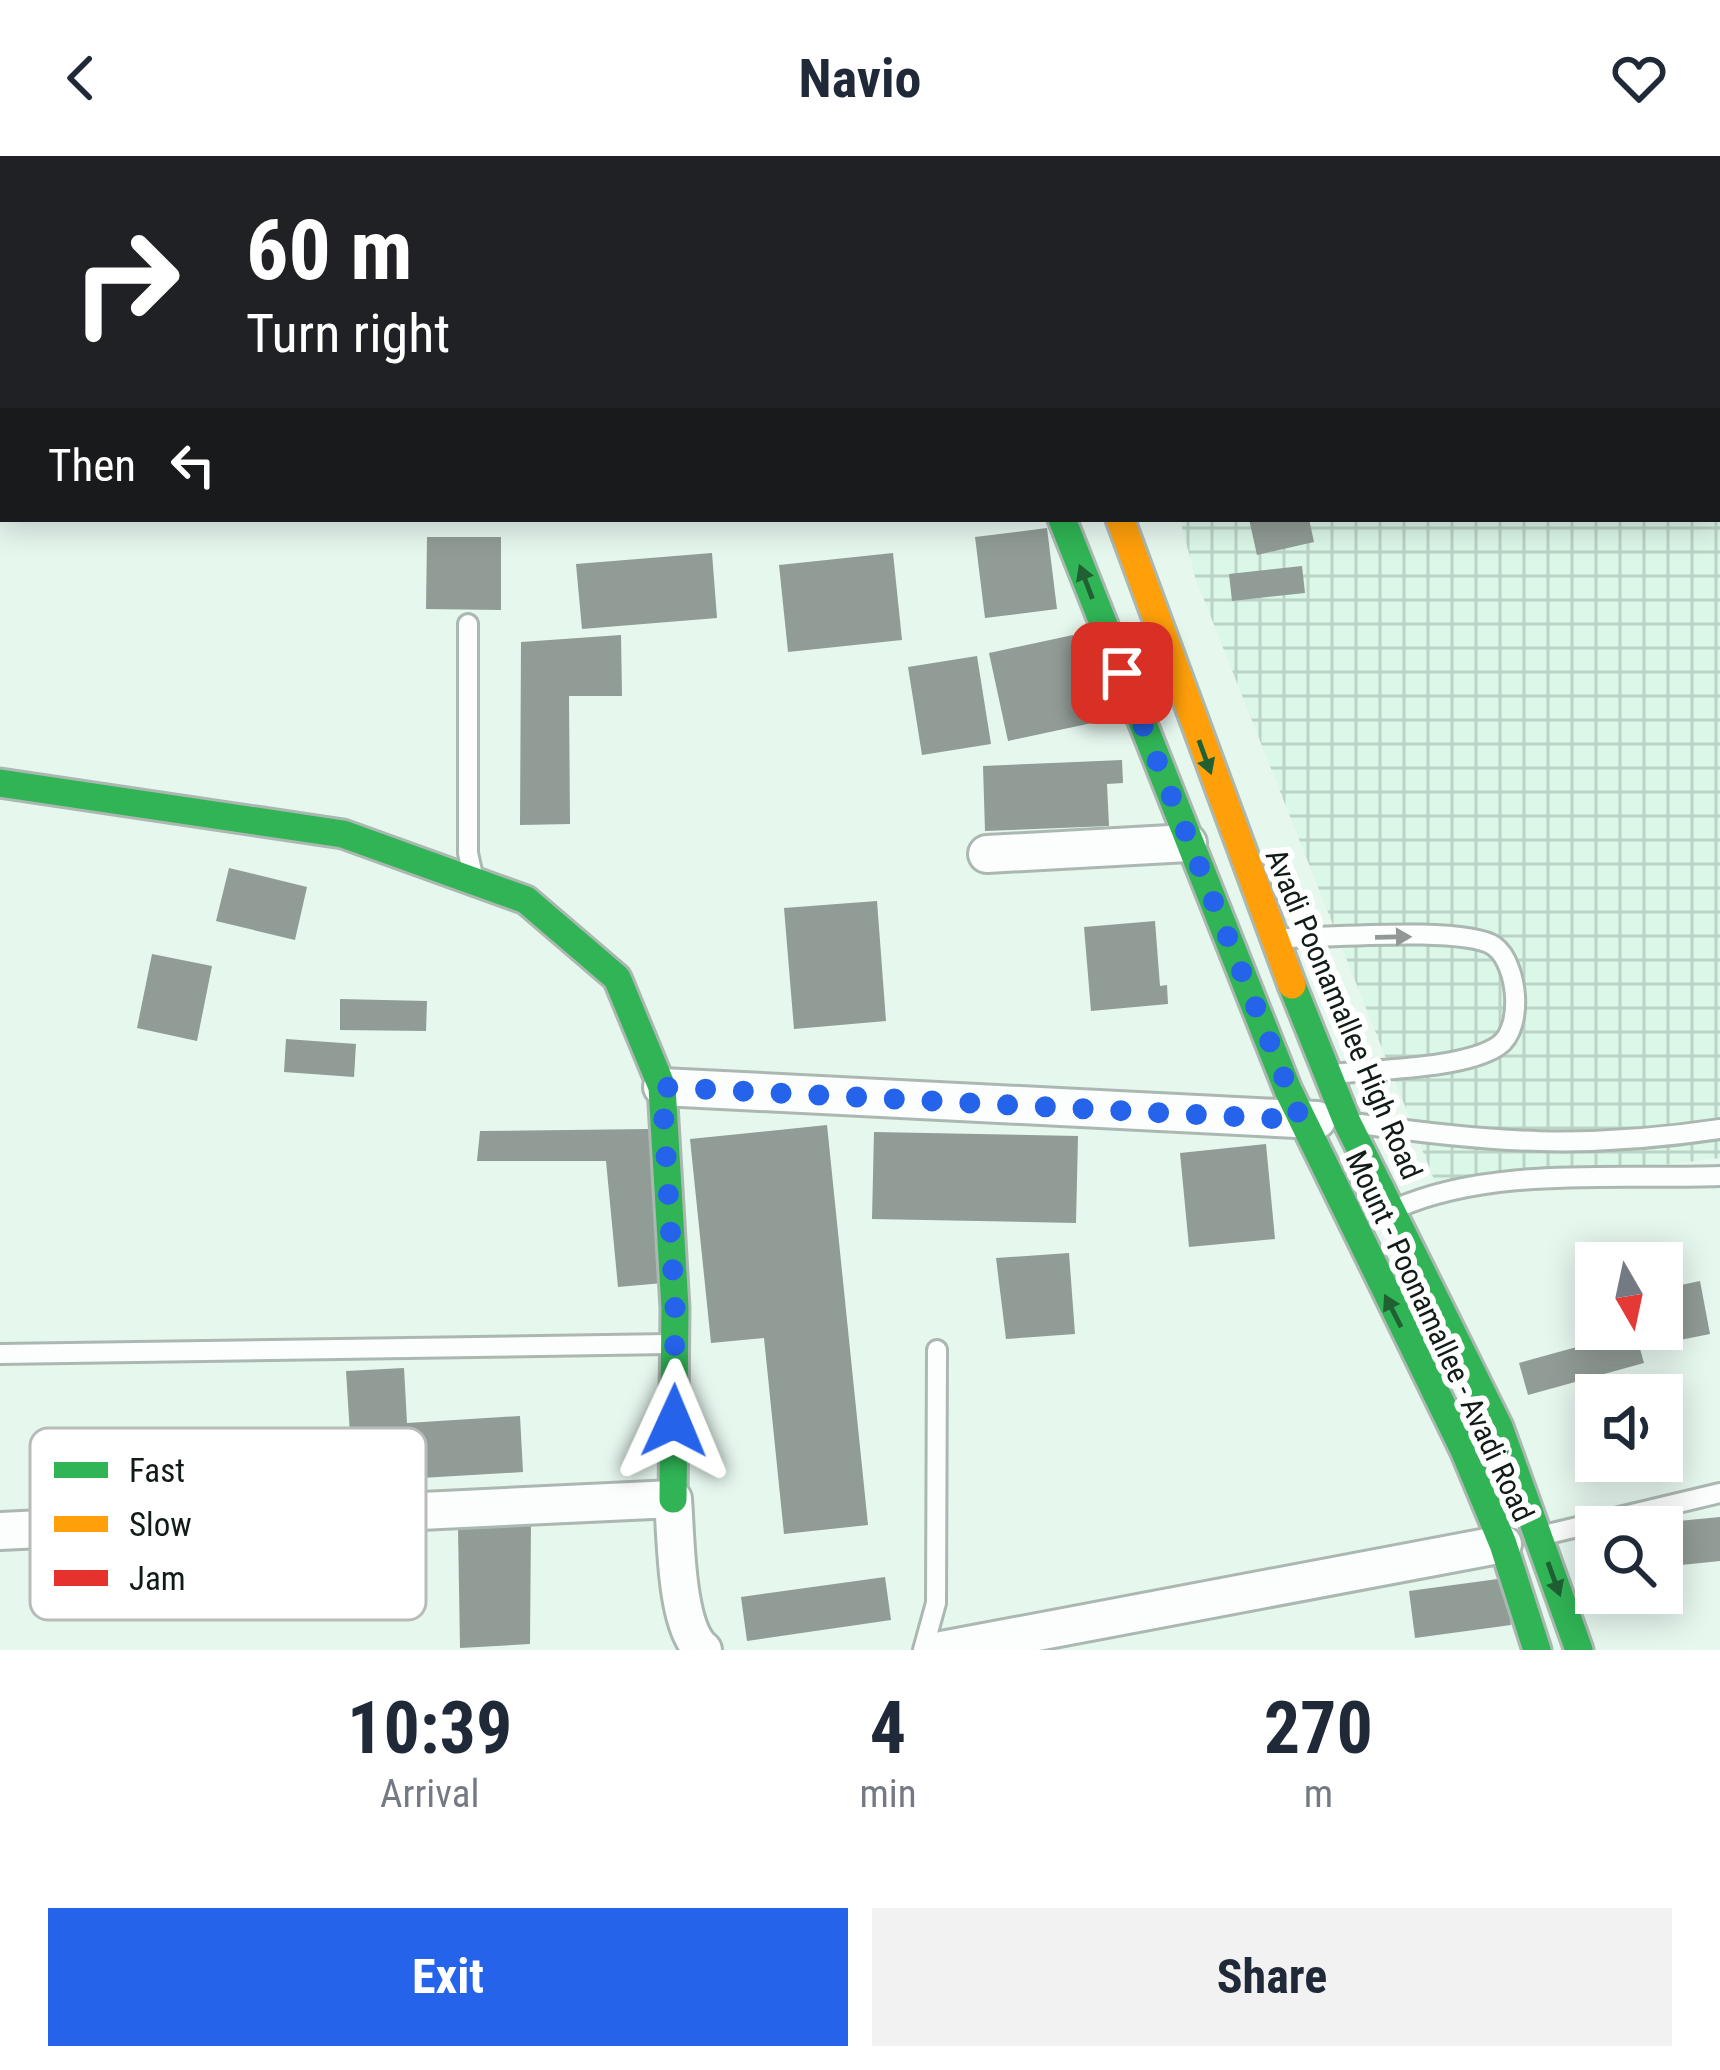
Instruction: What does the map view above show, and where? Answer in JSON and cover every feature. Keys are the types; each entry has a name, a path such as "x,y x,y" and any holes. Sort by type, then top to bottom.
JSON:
{"main road":[{"name":"Mount - Poonamallee - Avadi Road","path":"1063,522 1301,1120 1464,1450 1521,1540 1537,1650"},
{"name":"Avadi Poonamallee High Road","path":"1122,524 1239,851 1347,1122 1499,1426 1521,1540 1579,1650"},
{"path":"0,783 343,834 526,900 617,978 662,1087 675,1344 673,1499"}],"street":[{"path":"987,854 1188,843"},
{"path":"662,1087 1347,1122"},
{"path":"426,1511 673,1499 683,1612 697,1648"},
{"path":"0,1531 30,1530"},
{"path":"943,1650 1521,1540"}],"lane":[{"path":"468,624 468,853 474,881"},
{"path":"1276,938 1459,936 1494,946 1509,964 1514,1013 1512,1029 1501,1045 1476,1056 1330,1074"},
{"path":"1347,1122 1487,1142 1593,1145 1720,1130"},
{"path":"1392,1210 1443,1188 1720,1176"},
{"path":"0,1354 675,1344"},
{"path":"923,1650 936,1603 938,1350"},
{"path":"1521,1540 1720,1493"}],"shaded area":[{"path":"1181,522 1720,522 1720,1158 1439,1192 1195,577"}],"building":[{"path":"1250,522 1310,522 1314,542 1257,555"},
{"path":"1047,528 1057,609 985,618 975,537"},
{"path":"427,537 501,537 501,610 426,609"},
{"path":"712,553 717,618 582,629 576,564"},
{"path":"893,553 902,640 788,652 779,565"},
{"path":"1302,566 1305,593 1232,601 1229,574"},
{"path":"621,635 622,696 569,696 570,824 520,825 521,642"},
{"path":"1073,635 1092,723 1008,741 989,653"},
{"path":"977,656 991,744 922,755 908,667"},
{"path":"1122,760 1123,783 1107,784 1109,826 985,831 983,766"},
{"path":"229,868 307,887 295,940 216,921"},
{"path":"877,901 886,1021 794,1029 784,908"},
{"path":"1155,921 1160,986 1167,985 1168,1004 1091,1011 1084,927"},
{"path":"152,954 212,966 197,1041 137,1028"},
{"path":"340,999 427,1001 426,1031 340,1030"},
{"path":"286,1039 356,1044 354,1077 284,1072"},
{"path":"827,1125 868,1525 784,1534 764,1338 711,1343 690,1139"},
{"path":"649,1129 663,1283 618,1287 606,1161 477,1161 480,1131"},
{"path":"874,1132 1078,1136 1076,1223 872,1219"},
{"path":"1266,1144 1275,1239 1189,1247 1180,1153"},
{"path":"1069,1253 1075,1334 1006,1339 996,1258"},
{"path":"1700,1281 1710,1334 1683,1339 1683,1285"},
{"path":"1575,1348 1640,1350 1644,1363 1604,1374 1575,1374 1575,1382 1528,1395 1519,1363"},
{"path":"404,1368 407,1423 520,1416 523,1472 426,1478 426,1428 350,1428 346,1371"},
{"path":"1720,1517 1720,1561 1683,1565 1683,1521"},
{"path":"531,1523 530,1644 460,1648 458,1527"},
{"path":"885,1577 891,1620 747,1641 741,1597"},
{"path":"1505,1578 1511,1625 1415,1638 1409,1591"}],"traffic: fast":[{"path":"1063,522 1288,1090 1464,1450 1503,1544 1537,1650"},
{"path":"0,783 343,834 526,900 617,978 662,1087 675,1308 673,1499"},
{"path":"1292,985 1347,1122 1499,1427 1579,1650"}],"traffic: slow":[{"path":"1121,522 1292,985"}],"route":[{"path":"674,1421 675,1308 662,1087 1301,1120 1122,673"}]}
